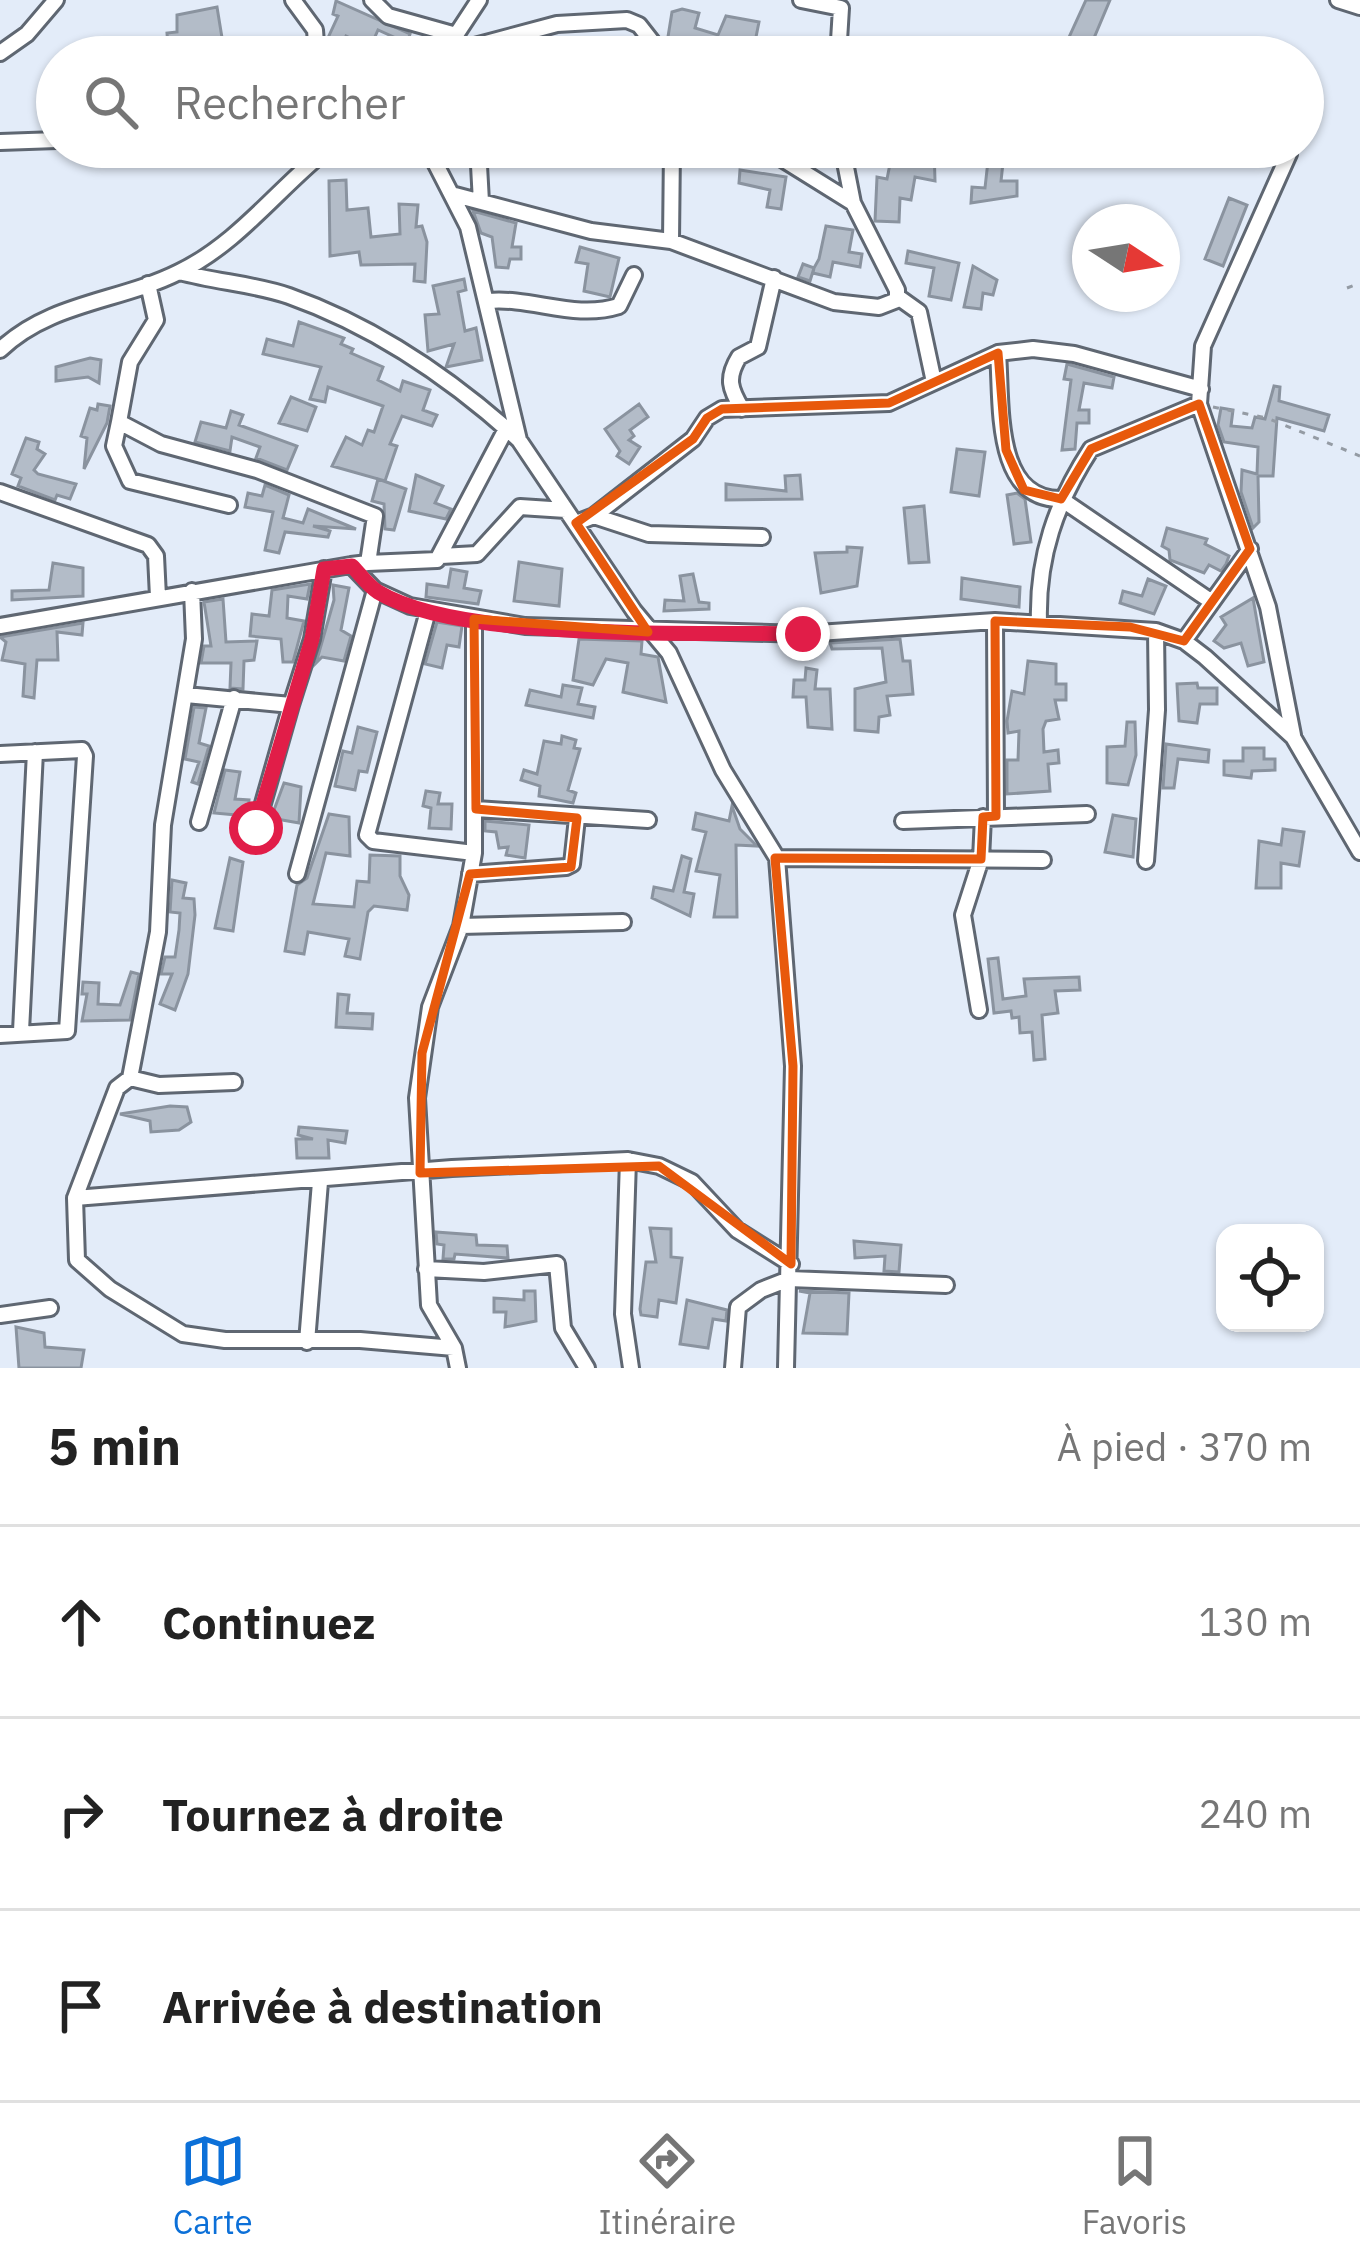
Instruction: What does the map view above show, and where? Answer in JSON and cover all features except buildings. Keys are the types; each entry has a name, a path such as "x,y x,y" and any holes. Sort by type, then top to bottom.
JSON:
{"street":[{"path":"0,53 27,34 56,0"},
{"path":"292,0 315,36"},
{"path":"372,0 388,16 456,35 479,0"},
{"path":"800,0 841,8 839,36"},
{"path":"1338,0 1360,7"},
{"path":"470,17 471,36"},
{"path":"520,36 557,24 627,20 648,36"},
{"path":"0,142 36,141"},
{"path":"0,350 48,317 180,272 246,225 300,168"},
{"path":"439,168 455,196 488,302 519,440"},
{"path":"479,168 481,202"},
{"path":"671,241 672,168"},
{"path":"797,168 853,203"},
{"path":"846,168 853,203 898,297 919,312 934,382"},
{"path":"1283,168 1203,346 1200,396 1235,520 1250,548 1268,607 1293,737"},
{"path":"455,196 591,231 671,241 862,307 888,306 898,297"},
{"path":"180,272 284,294 352,323 446,382 506,429 519,440 690,689 723,770 777,857 793,1066 786,1368"},
{"path":"488,302 515,298 599,312 619,306 634,275"},
{"path":"742,409 729,388 730,376 739,357 758,347 774,278"},
{"path":"148,284 156,320 130,362 114,446 130,481 229,506"},
{"path":"594,516 693,439 707,418 722,409 889,403 998,353 1074,354 1200,396"},
{"path":"998,353 1006,450 1024,490 1039,500 1061,499 1212,602"},
{"path":"1039,622 1039,572 1061,499 1091,449 1200,396"},
{"path":"119,422 161,445 257,470 375,516 360,564 375,590 428,611 653,633 803,634 995,621 1156,631 1184,641 1293,737 1360,852"},
{"path":"0,626 324,569 431,563 441,556 506,429"},
{"path":"0,492 148,545 156,556 158,597"},
{"path":"441,556 477,554 520,507 571,517 594,516 649,534 762,537"},
{"path":"1184,641 1250,548"},
{"path":"256,828 312,639 324,569"},
{"path":"297,874 375,590"},
{"path":"192,591 194,639 163,825 158,932 130,1078 117,1088 75,1198 77,1260 148,1315 183,1334 454,1348"},
{"path":"428,611 367,835 373,841 474,853"},
{"path":"458,1368 454,1348 429,1305 420,1173 422,1053 430,1007 461,926 474,853 474,619"},
{"path":"979,1010 963,916 989,817 995,621"},
{"path":"1146,861 1156,631"},
{"path":"186,695 291,705"},
{"path":"199,822 234,698"},
{"path":"0,754 82,750 84,783 69,1025 67,1031 0,1035"},
{"path":"21,1031 35,752"},
{"path":"476,809 648,820"},
{"path":"903,821 1087,814"},
{"path":"470,874 566,868 572,864 577,818"},
{"path":"777,857 1043,860"},
{"path":"461,926 623,922"},
{"path":"130,1078 159,1085 234,1082"},
{"path":"75,1198 628,1160 659,1166 692,1181 737,1230 790,1272 946,1285"},
{"path":"628,1160 623,1314 631,1368"},
{"path":"307,1342 320,1182"},
{"path":"426,1269 484,1272 556,1264 563,1328 587,1368"},
{"path":"733,1368 738,1307 790,1272"},
{"path":"0,1315 50,1308"}],"path":[{"path":"1347,288 1360,284"},
{"path":"1200,396 1360,456"}],"highlighted area":[{"path":"998,353 1006,450 1024,490 1061,499 1091,449 1199,404 1250,549 1184,641 1130,627 995,621 996,816 983,817 981,859 775,858 793,1066 791,1264 659,1166 420,1173 422,1053 470,874 571,867 577,818 476,809 474,619 648,632 576,523 693,439 707,418 722,409 889,403"}],"route":[{"path":"256,828 312,639 324,569 352,566 375,590 443,616 653,633 803,634"}]}
